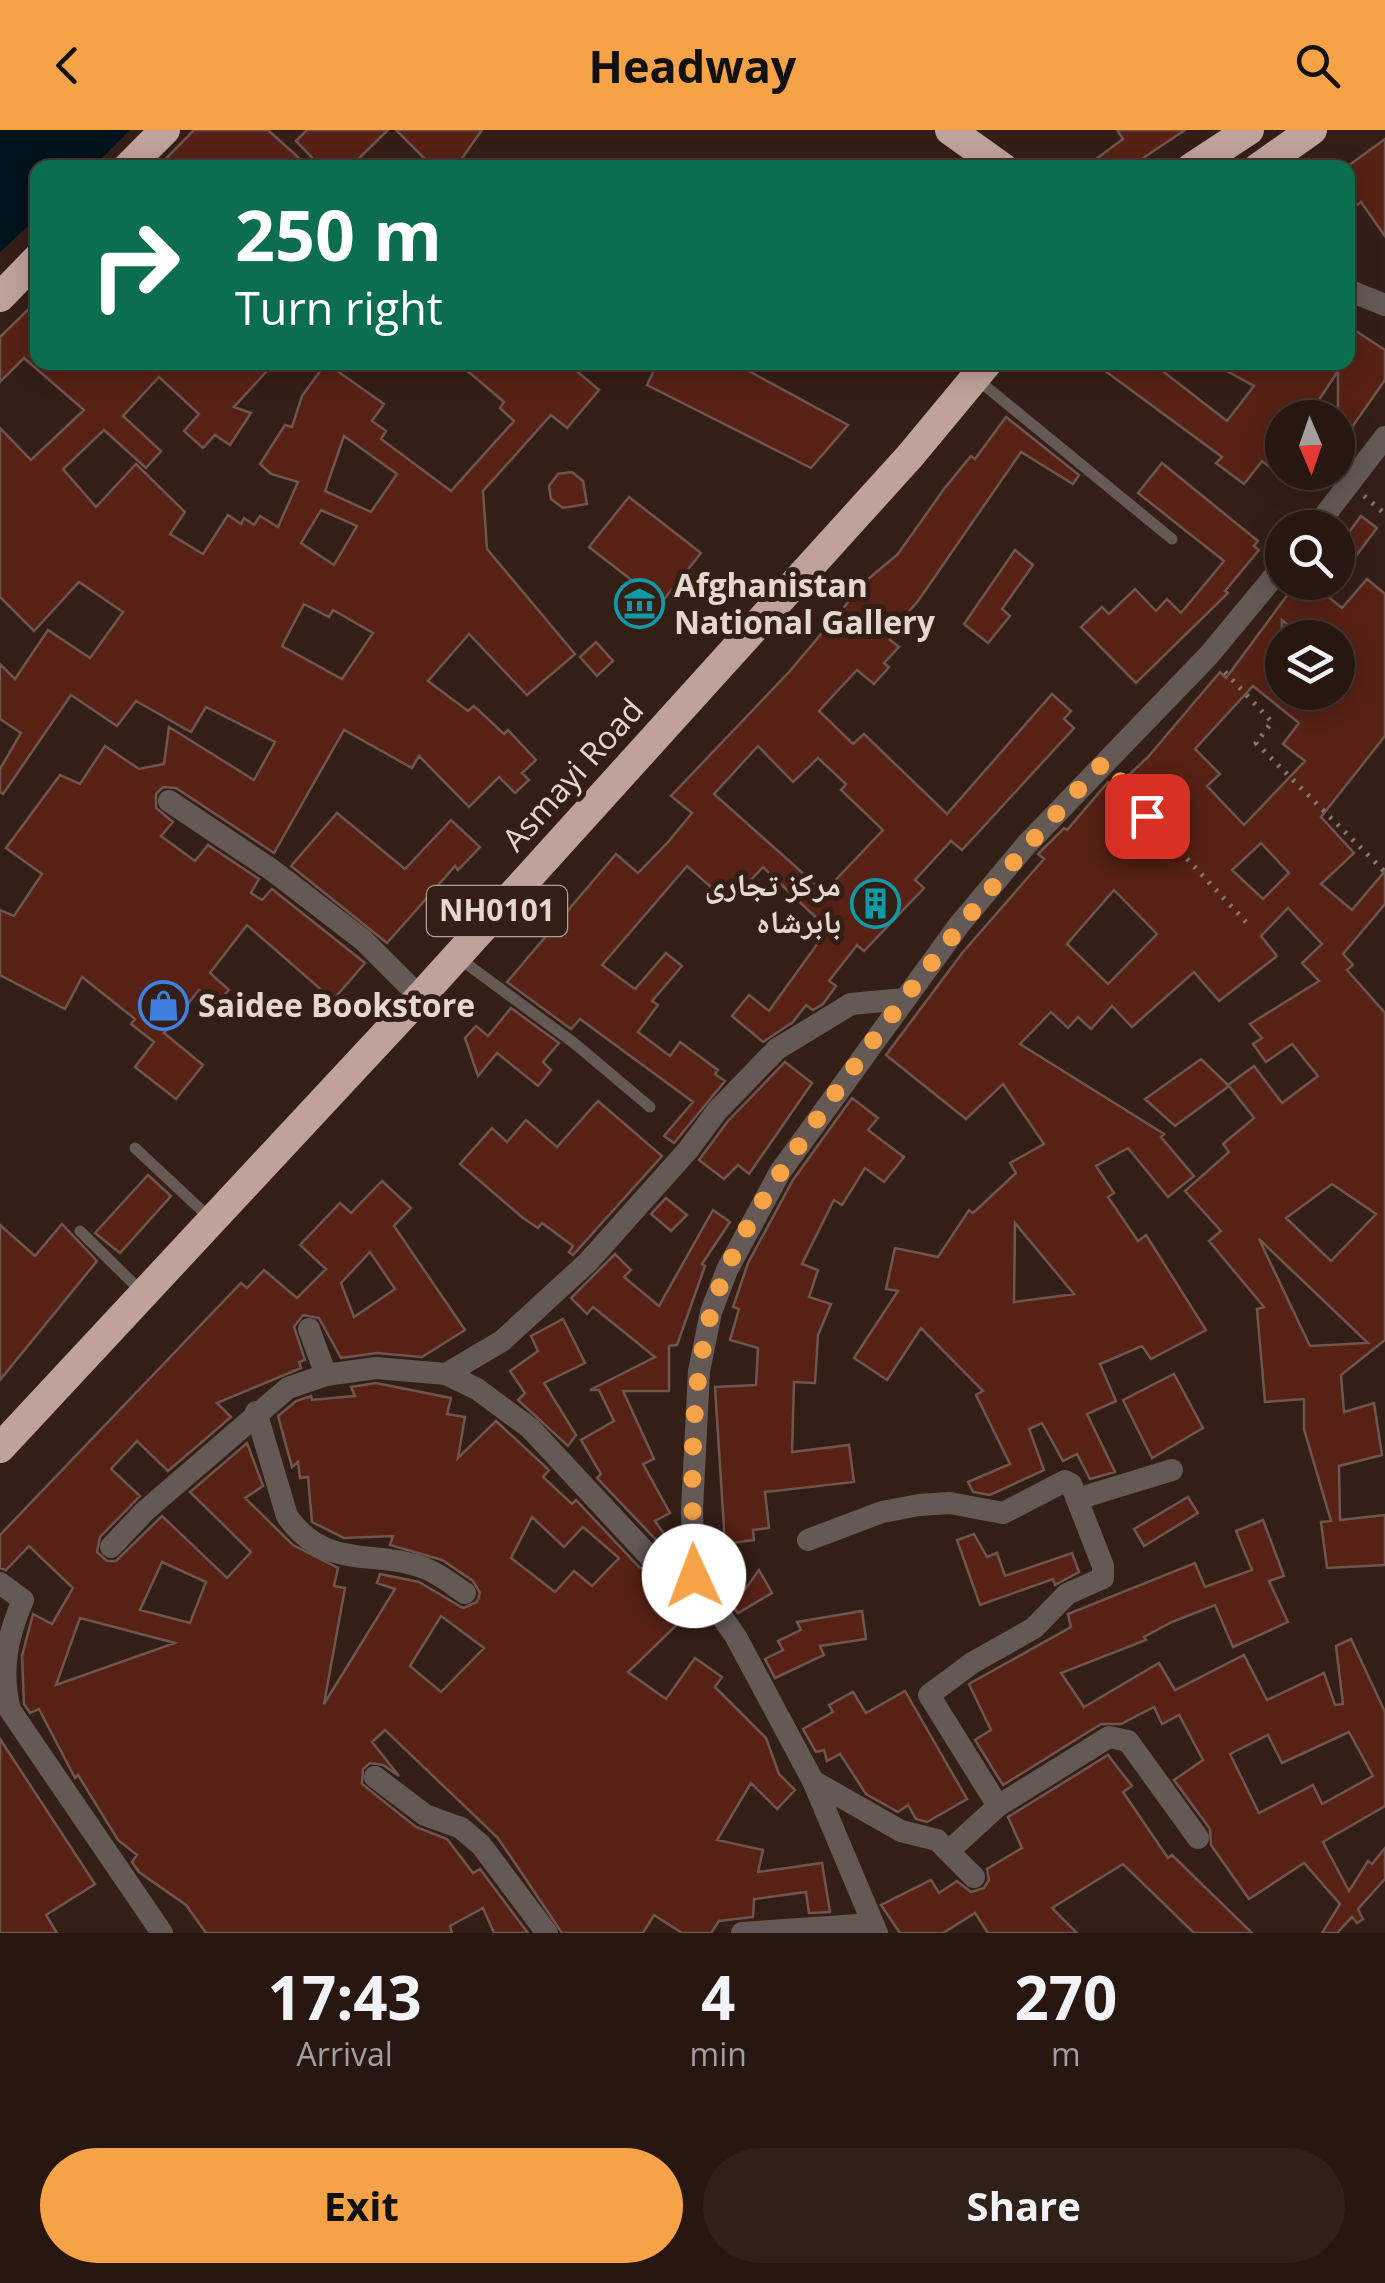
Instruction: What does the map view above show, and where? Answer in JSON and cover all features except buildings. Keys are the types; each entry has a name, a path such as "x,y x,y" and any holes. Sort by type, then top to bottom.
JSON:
{"highway":[{"path":"135,160 166,130"},
{"path":"1202,160 1249,130"},
{"path":"1269,160 1312,130"},
{"path":"0,298 30,266"},
{"name":"Asmayi Road","path":"0,1448 457,956 910,456 981,370"}],"street":[{"path":"1355,293 1385,305"},
{"path":"1329,510 1385,437"},
{"path":"694,1576 692,1510 699,1372 712,1312 727,1270 780,1172 990,884 1209,655 1265,587"},
{"path":"169,801 272,870 363,940 420,996"},
{"path":"446,1374 502,1342 588,1262 688,1150 716,1111 777,1049 851,1004 904,998"},
{"path":"310,1329 326,1375"},
{"path":"112,1547 145,1511 288,1388 326,1375 376,1368 446,1374 477,1389 530,1428 650,1557 694,1576 736,1637 813,1782 875,1928 742,1933"},
{"path":"256,1412 287,1516 296,1529 349,1558 424,1567 465,1593"},
{"path":"1077,1499 1172,1470"},
{"path":"808,1540 882,1512 919,1506 950,1503 1003,1512 1065,1481 1071,1484 1103,1566 1102,1578 1068,1594 1034,1628 972,1663 929,1695 998,1806"},
{"path":"0,1582 23,1600 8,1635 2,1682 10,1710 162,1933"},
{"path":"950,1850 998,1806 1109,1737 1128,1741 1198,1838"},
{"path":"375,1776 424,1815 461,1828 481,1844 548,1933"},
{"path":"813,1782 901,1831 937,1840 974,1877"}],"lane":[{"path":"986,370 1172,539"},
{"path":"457,956 574,1043 650,1107"},
{"path":"135,1148 212,1220"},
{"path":"80,1232 144,1294"}],"path":[{"path":"1209,655 1272,722 1256,743 1385,872"},
{"path":"1105,761 1147,816 1246,922"}],"water":[{"path":"0,130 130,130 100,160 30,160 30,224 0,252"}],"place":[{"name":"Afghanistan National Gallery","path":"639,604"},
{"name":"مرکز تجاری بابرشاه","path":"876,903"},
{"name":"Saidee Bookstore","path":"163,1006"}],"route":[{"path":"694,1576 692,1510 699,1372 705,1342 727,1270 780,1172 990,884 1105,761 1147,816"}]}
